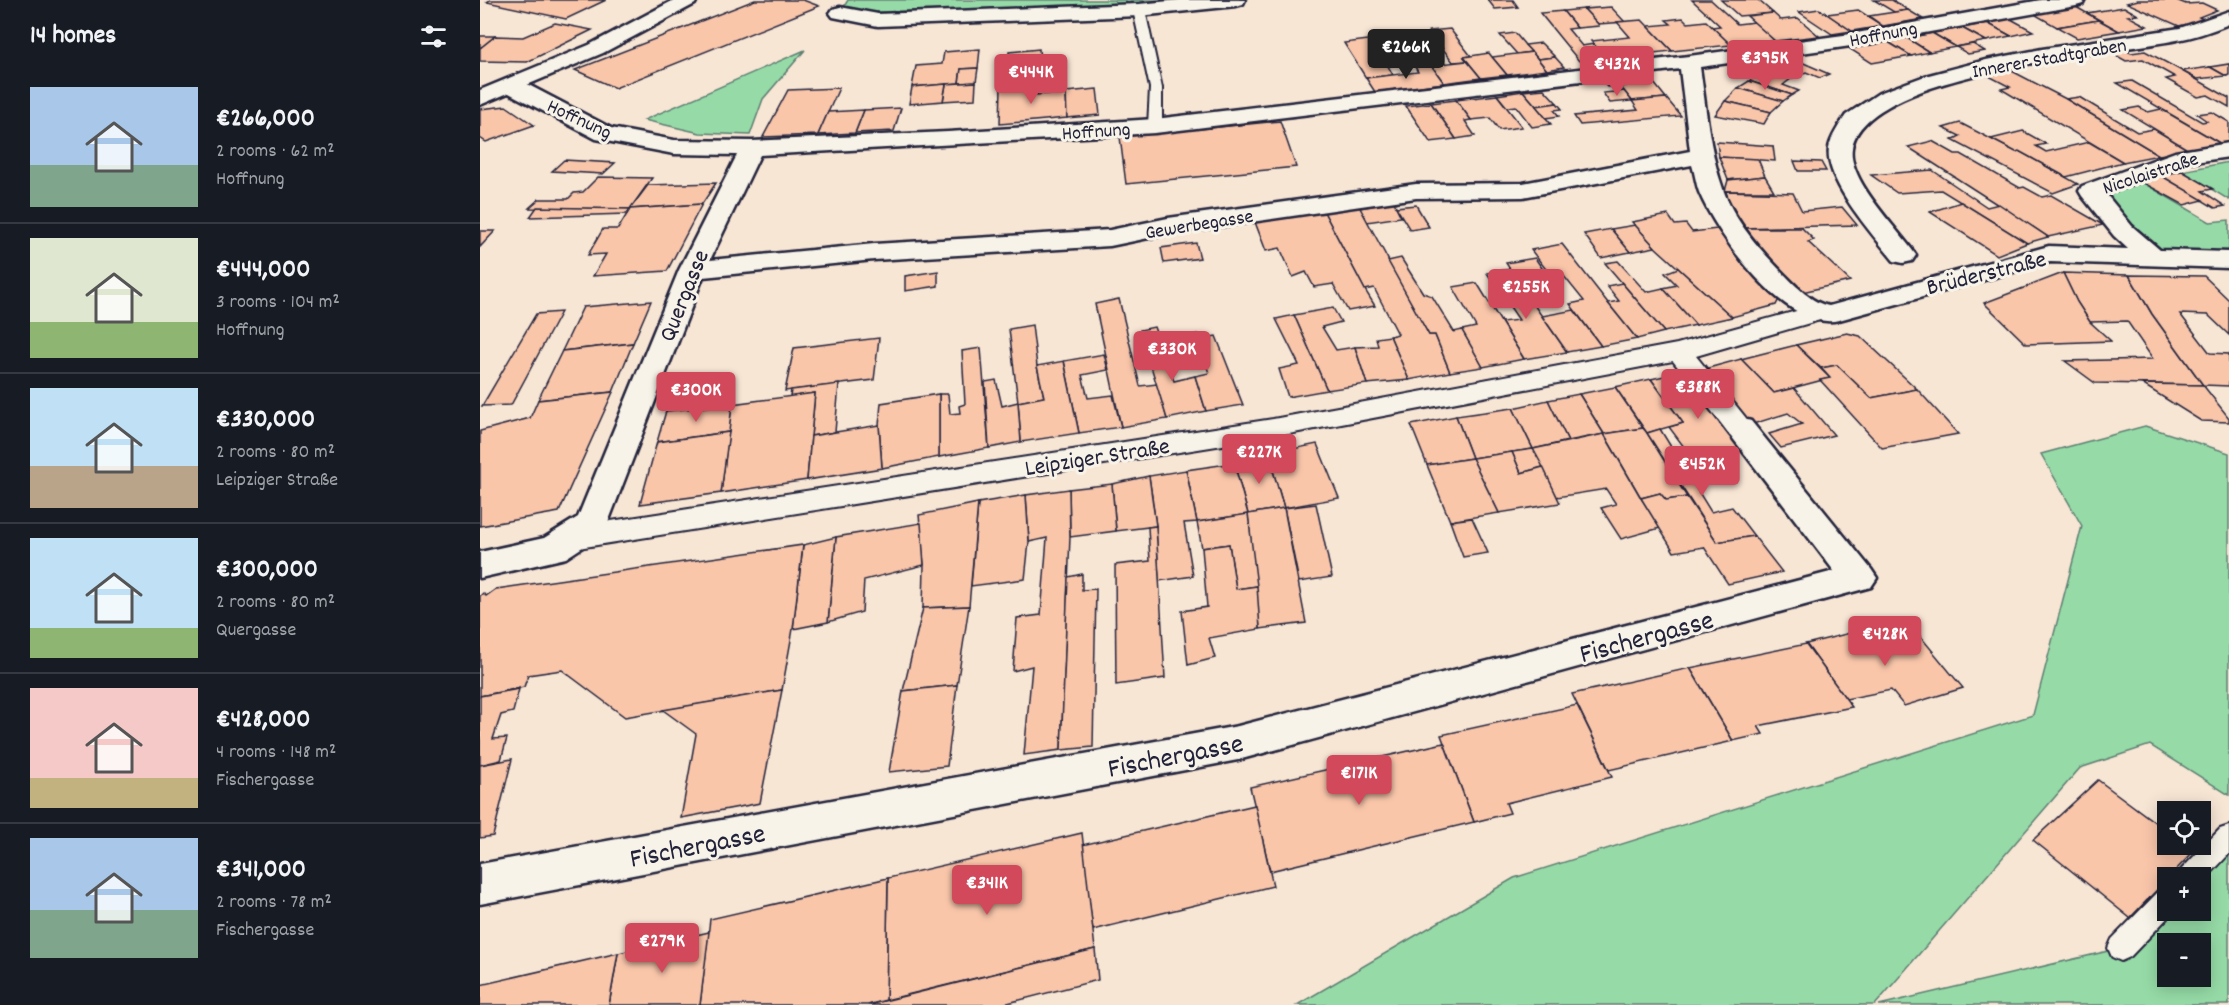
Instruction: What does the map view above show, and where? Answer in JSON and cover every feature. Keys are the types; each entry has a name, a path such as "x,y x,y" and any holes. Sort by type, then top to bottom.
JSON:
{"street":[{"path":"480,98 596,49 688,0"},
{"path":"840,13 878,20 1139,10 1236,0"},
{"name":"Hoffnung","path":"480,76 498,78 604,134 674,147 752,148 948,140 1155,126 1689,62 1851,40 2076,0"},
{"name":"Innerer Stadtgraben","path":"1903,255 1842,168 1840,146 1848,129 1866,111 1887,97 1951,75 2016,58 2176,35 2229,17"},
{"path":"1689,62 1702,156 1711,191 1731,227 1756,261 1791,296 1818,313"},
{"name":"Quergasse","path":"572,538 592,524 692,270 752,148"},
{"name":"Nicolaistraße","path":"2154,258 2123,231 2091,191 2183,157 2229,150"},
{"name":"Gewerbegasse","path":"692,270 874,252 1110,238 1168,226 1416,191 1523,190 1702,156"},
{"name":"Brüderstraße","path":"1818,313 1829,314 2049,254 2229,260"},
{"name":"Leipziger Straße","path":"480,565 554,549 572,538 1263,430 1679,352 1818,313"},
{"path":"1679,352 1740,428"},
{"name":"Fischergasse","path":"480,885 1238,742 1859,578 1740,428"}],"lane":[{"path":"1139,10 1156,88 1155,126"},
{"path":"2200,867 2229,837"},
{"path":"2121,948 2157,911"}],"green space":[{"path":"848,0 1191,0 1134,5 840,13"},
{"path":"805,50 763,99 750,135 700,133 644,120"},
{"path":"2229,162 2229,200 2182,171"},
{"path":"2140,181 2210,222 2229,220 2229,256 2163,253 2103,198 2103,194"},
{"path":"2145,426 2229,453 2229,795 2150,745 2080,768 1875,1005 1297,1005 1514,878 2033,715 2082,526 2041,454"},
{"path":"2229,824 2229,1005 1879,1005 2121,948 2157,919 2157,921 2211,921 2211,867 2191,867 2202,855 2211,855 2211,844"}],"building":[{"path":"490,0 606,0 566,19 487,2"},
{"path":"755,0 803,0 819,6 615,88 575,70"},
{"path":"1488,0 1513,0 1518,7 1495,9"},
{"path":"1692,0 1711,0 1737,24 1755,22 1775,41 1731,45 1712,27 1720,26"},
{"path":"1721,0 1758,0 1773,13 1739,16"},
{"path":"1874,0 1892,0 1908,10 1894,12"},
{"path":"2138,0 2202,3 2217,10 2199,17 2205,20 2179,26 2127,3"},
{"path":"1611,7 1625,22 1598,24 1584,9"},
{"path":"2076,7 2099,20 2057,27 2034,14"},
{"path":"2124,7 2138,15 2128,16 2147,26 2119,31 2087,13"},
{"path":"1584,9 1599,26 1577,28 1563,11"},
{"path":"1819,9 1852,31 1832,34 1799,12"},
{"path":"1858,10 1883,26 1852,31 1827,14"},
{"path":"1908,10 1923,19 1883,26 1869,16"},
{"path":"1563,11 1577,28 1568,29 1582,46 1594,44 1606,58 1579,61 1540,13"},
{"path":"1773,13 1781,20 1798,18 1819,36 1775,41 1747,16"},
{"path":"1683,18 1688,23 1706,21 1731,45 1672,51 1648,26 1671,24 1666,20"},
{"path":"2009,18 2033,31 2011,36 1987,23"},
{"path":"1642,20 1672,51 1606,58 1591,41 1630,37 1617,22"},
{"path":"2099,20 2119,31 2077,38 2057,27"},
{"path":"555,23 592,30 527,62 480,61 480,48 495,36 523,37"},
{"path":"1987,23 2011,36 1986,41 1962,28"},
{"path":"1962,28 1986,41 1956,47 1932,33"},
{"path":"1450,29 1471,56 1464,57 1467,61 1453,62 1429,31"},
{"path":"1515,33 1532,52 1517,54 1500,35"},
{"path":"1932,33 1956,47 1929,52 1907,38"},
{"path":"480,36 495,36 480,48"},
{"path":"1907,38 1929,52 1911,56 1888,42"},
{"path":"1368,40 1375,49 1394,47 1406,64 1388,66 1393,75 1366,78 1344,43"},
{"path":"1888,42 1911,56 1872,63 1850,49"},
{"path":"1541,43 1555,57 1538,59 1525,45"},
{"path":"1973,44 1985,51 1968,54 1956,47"},
{"path":"980,49 978,68 961,69 959,83 912,87 916,66 942,64 944,52"},
{"path":"1039,49 1041,72 1009,75 1009,52"},
{"path":"2123,49 2131,53 2145,51 2182,71 2229,98 2229,107 2208,95 2198,97 2166,79 2175,77 2143,59 2126,61 2108,51"},
{"path":"1532,52 1547,70 1507,75 1492,57"},
{"path":"1489,53 1507,75 1481,78 1464,57"},
{"path":"1555,57 1564,67 1547,70 1538,59"},
{"path":"1792,58 1829,74 1820,78 1806,72 1792,78 1765,70"},
{"path":"1467,61 1481,78 1444,83 1431,65"},
{"path":"2229,64 2229,75 2226,76 2210,67"},
{"path":"1431,65 1444,83 1375,92 1366,78 1418,72 1415,67"},
{"path":"2210,67 2226,76 2197,79 2182,71"},
{"path":"978,68 976,82 959,83 961,69"},
{"path":"2006,68 2066,99 2159,155 2123,162 2001,89 2010,87 1985,74"},
{"path":"1765,70 1792,78 1783,85 1799,91 1792,95 1749,81"},
{"path":"1623,80 1627,85 1607,87 1602,81"},
{"path":"1749,81 1792,95 1783,101 1738,88"},
{"path":"2132,81 2202,122 2207,121 2197,114 2212,112 2229,122 2229,144 2223,145 2117,83"},
{"path":"976,82 975,99 943,101 946,84"},
{"path":"1037,83 1037,95 1066,92 1067,118 1000,124 1001,86"},
{"path":"1654,83 1666,98 1632,101 1620,86"},
{"path":"946,84 943,101 909,104 912,87"},
{"path":"839,88 818,135 763,137 788,90"},
{"path":"1738,88 1783,101 1771,112 1725,101"},
{"path":"1097,89 1100,115 1067,118 1066,92"},
{"path":"1544,89 1557,103 1536,106 1523,91"},
{"path":"1523,91 1551,124 1532,127 1516,106 1507,107 1497,95"},
{"path":"1624,91 1632,101 1610,103 1603,93"},
{"path":"1497,95 1522,127 1499,130 1490,118 1471,120 1456,100"},
{"path":"2079,97 2137,132 2154,129 2189,150 2159,155 2066,99"},
{"path":"1666,98 1681,116 1580,125 1574,116 1638,110 1632,101"},
{"path":"1456,100 1471,120 1465,121 1475,136 1456,139 1431,103"},
{"path":"1725,101 1771,112 1764,124 1715,115"},
{"path":"1431,103 1456,139 1430,142 1406,106"},
{"path":"1557,103 1562,109 1554,110 1559,116 1546,118 1536,106"},
{"path":"506,106 534,125 486,142 480,138 480,109"},
{"path":"2139,107 2148,112 2161,109 2223,145 2189,150 2123,110"},
{"path":"901,108 894,131 855,133 864,110"},
{"path":"864,110 855,133 818,135 828,112"},
{"path":"1280,121 1296,167 1126,184 1120,137"},
{"path":"1960,123 2016,152 2019,151 2078,184 2053,193 1952,140 1960,136 1943,128"},
{"path":"2023,131 2046,144 2036,146 2046,152 2089,142 2123,162 2066,177 2019,151 2016,152 1991,139"},
{"path":"1932,141 1955,154 1961,154 2020,188 2024,187 2042,197 2051,195 2103,225 2048,237 1908,147"},
{"path":"1717,142 1773,146 1775,161 1719,157"},
{"path":"1719,157 1758,159 1765,176 1728,180"},
{"path":"564,160 615,163 603,174 552,171"},
{"path":"1794,161 1821,162 1826,171 1798,171"},
{"path":"1932,170 1987,207 1999,204 2048,237 2027,243 1941,190 1897,193 1871,175"},
{"path":"2182,171 2213,189 2202,191 2225,206 2215,208 2160,175"},
{"path":"2160,175 2203,200 2184,205 2140,181"},
{"path":"1765,176 1774,191 1725,191 1728,180"},
{"path":"598,177 652,178 630,209 529,208 539,199 568,199 574,193 583,192"},
{"path":"716,183 702,204 630,209 648,185"},
{"path":"1725,191 1793,193 1802,211 1842,207 1857,225 1741,228"},
{"path":"1394,202 1401,217 1367,222 1359,208"},
{"path":"1961,202 2027,243 1997,255 1930,212"},
{"path":"702,204 667,271 593,276 606,254 588,255 603,229 618,229 630,209"},
{"path":"1416,205 1429,227 1410,230 1396,207"},
{"path":"1359,206 1429,335 1435,335 1450,372 1409,380 1390,336 1398,334 1374,288 1365,290 1324,212"},
{"path":"537,207 630,209 627,214 530,217"},
{"path":"1324,212 1375,306 1348,311 1333,284 1314,287 1306,272 1293,277 1280,248 1266,251 1255,222"},
{"path":"1668,215 1675,225 1686,224 1692,232 1717,229 1744,264 1779,299 1776,305 1732,317 1655,247 1632,222"},
{"path":"1635,225 1655,247 1630,252 1611,229"},
{"path":"1741,228 1802,228 1814,240 1808,242 1850,281 1798,293"},
{"path":"1611,229 1630,252 1601,258 1584,234"},
{"path":"480,231 495,231 480,247"},
{"path":"1196,243 1200,258 1164,263 1161,248"},
{"path":"1562,244 1637,339 1601,346 1570,304 1584,301 1563,275 1552,277 1531,250"},
{"path":"1401,258 1423,293 1432,296 1454,332 1462,330 1483,367 1450,372 1435,335 1429,335 1388,261"},
{"path":"1535,258 1555,287 1525,292 1506,263"},
{"path":"1618,261 1646,292 1663,288 1696,325 1664,332 1605,263"},
{"path":"1678,268 1732,317 1696,325 1663,288 1677,285 1665,273"},
{"path":"1510,269 1567,352 1524,359 1501,322 1519,320 1487,273"},
{"path":"938,271 938,286 905,291 905,276"},
{"path":"2063,273 2129,275 2152,314 2203,385 2095,383 2065,361 2153,359 2127,321 2090,322"},
{"path":"2063,273 2090,322 2111,341 2026,344 1984,303"},
{"path":"2129,275 2204,276 2229,300 2229,335 2208,315 2180,314 2210,353 2229,354 2229,386 2203,385 2152,314"},
{"path":"1477,283 1524,359 1483,367 1462,330 1476,327 1453,287"},
{"path":"1622,283 1664,332 1637,339 1608,303 1619,301 1607,286"},
{"path":"1119,299 1140,386 1157,384 1167,419 1121,427 1095,304"},
{"path":"651,301 633,343 562,351 583,307"},
{"path":"1333,308 1341,322 1322,327 1336,350 1355,347 1367,384 1327,390 1294,315"},
{"path":"1574,310 1601,346 1567,352 1542,316"},
{"path":"561,312 511,405 482,406 536,314"},
{"path":"1294,315 1327,390 1288,397 1279,369 1299,365 1276,319"},
{"path":"1032,325 1037,366 1044,397 1018,402 1009,329"},
{"path":"1154,327 1174,381 1195,376 1206,411 1167,419 1140,330"},
{"path":"1847,333 1860,336 1917,389 1871,398 1837,365 1821,368 1796,345"},
{"path":"1198,334 1200,339 1216,336 1243,405 1206,411 1195,376 1209,373 1200,348 1185,350 1181,337"},
{"path":"1390,336 1409,380 1367,384 1355,347 1378,346 1376,338"},
{"path":"879,338 874,380 785,391 794,348"},
{"path":"633,343 613,392 538,400 562,351"},
{"path":"1796,345 1830,378 1774,393 1741,359"},
{"path":"981,348 989,448 939,457 939,394 948,394 950,414 960,413 959,406 965,404 962,351"},
{"path":"1104,354 1108,370 1082,375 1088,398 1113,395 1121,427 1079,433 1064,361"},
{"path":"1741,359 1774,393 1794,388 1834,435 1781,448 1769,434 1802,424 1788,413 1750,425 1701,370"},
{"path":"1064,361 1079,433 1021,442 1018,402 1044,397 1037,366"},
{"path":"1837,365 1871,398 1917,389 1958,434 1882,448 1820,380 1830,378 1821,368"},
{"path":"1686,371 1749,449 1696,463 1669,427 1683,423 1651,379"},
{"path":"1651,379 1683,423 1647,433 1615,387"},
{"path":"996,380 1002,406 1018,402 1021,442 989,448 985,382"},
{"path":"839,384 835,432 811,436 815,393 790,397 791,390"},
{"path":"2142,384 2203,385 2229,418 2229,422 2201,421"},
{"path":"1615,387 1643,428 1604,434 1579,394"},
{"path":"613,392 559,512 480,526 480,431 530,418 538,400"},
{"path":"815,393 807,480 721,493 732,404"},
{"path":"939,394 939,457 882,468 879,425 881,403"},
{"path":"1579,394 1604,434 1568,441 1548,400"},
{"path":"1548,400 1568,441 1533,449 1513,408"},
{"path":"732,404 729,432 657,442 666,411"},
{"path":"1513,408 1533,449 1472,458 1456,416"},
{"path":"1456,416 1472,458 1427,465 1411,425"},
{"path":"879,425 882,468 807,480 811,436"},
{"path":"1643,428 1687,497 1666,500 1660,493 1641,498 1604,434"},
{"path":"1660,429 1711,512 1732,507 1754,536 1717,542 1647,433"},
{"path":"729,432 721,493 640,504 657,442"},
{"path":"1604,434 1660,528 1621,539 1601,508 1616,504 1606,489 1557,497 1533,449"},
{"path":"1317,444 1339,498 1284,508 1268,454"},
{"path":"1533,449 1543,467 1521,473 1512,452"},
{"path":"1512,452 1521,473 1543,467 1560,503 1499,513 1472,458"},
{"path":"1268,454 1284,508 1248,514 1234,463"},
{"path":"1472,458 1499,513 1450,521 1427,465"},
{"path":"1234,463 1248,514 1197,522 1186,470"},
{"path":"1186,470 1197,522 1184,523 1193,576 1159,581 1156,526 1149,476"},
{"path":"1149,476 1156,526 1116,531 1112,484"},
{"path":"1112,484 1116,531 1070,537 1069,489"},
{"path":"1069,489 1070,537 1061,750 1024,755 1032,666 1013,671 1017,618 1041,615 1047,538 1029,542 1026,495"},
{"path":"1660,493 1666,500 1687,497 1717,542 1754,536 1782,572 1728,584 1704,547 1674,552 1641,498"},
{"path":"1026,495 1029,542 1025,579 971,586 978,503"},
{"path":"978,503 969,606 923,608 924,565 919,515"},
{"path":"1316,504 1332,577 1299,582 1284,508"},
{"path":"1284,508 1306,623 1260,629 1248,514"},
{"path":"1248,514 1257,586 1236,589 1229,544 1202,548 1197,522"},
{"path":"1472,518 1488,553 1463,557 1450,521"},
{"path":"921,523 924,565 864,580 862,612 828,622 836,537"},
{"path":"1156,526 1165,678 1116,685 1115,565 1150,561 1148,527"},
{"path":"836,537 828,622 793,629 803,545"},
{"path":"1229,544 1236,589 1257,586 1260,629 1209,638 1215,658 1188,665 1182,611 1207,607 1202,548"},
{"path":"803,545 793,629 782,690 625,717 562,670 528,675 524,687 480,696 480,596 483,593 486,596 496,589"},
{"path":"1082,574 1082,590 1096,589 1093,747 1061,750 1068,577"},
{"path":"969,606 957,685 903,691 923,608"},
{"path":"1858,631 1869,645 1916,631 1963,688 1904,706 1891,690 1846,699 1806,644"},
{"path":"1806,644 1852,707 1758,726 1763,734 1733,741 1690,668"},
{"path":"1690,668 1733,741 1609,770 1572,694"},
{"path":"957,685 947,766 889,772 903,691"},
{"path":"519,689 513,712 501,715 493,739 507,738 501,760 480,765 480,696"},
{"path":"782,690 760,803 681,818 696,734 663,710"},
{"path":"1577,705 1612,777 1506,803 1510,813 1474,822 1441,735"},
{"path":"1444,743 1474,822 1270,871 1250,787"},
{"path":"512,759 493,836 480,838 480,765"},
{"path":"2098,780 2157,824 2157,855 2190,855 2179,867 2157,867 2157,890 2130,918 2033,840"},
{"path":"1255,805 1273,886 1093,930 1082,845"},
{"path":"1082,833 1095,949 886,1000 888,878"},
{"path":"888,878 886,1000 868,1005 700,1005 710,919"},
{"path":"709,932 700,1005 609,1005 618,953"},
{"path":"1095,949 1098,980 1000,1005 868,1005"},
{"path":"618,953 609,1005 480,1005 480,985"}]}
